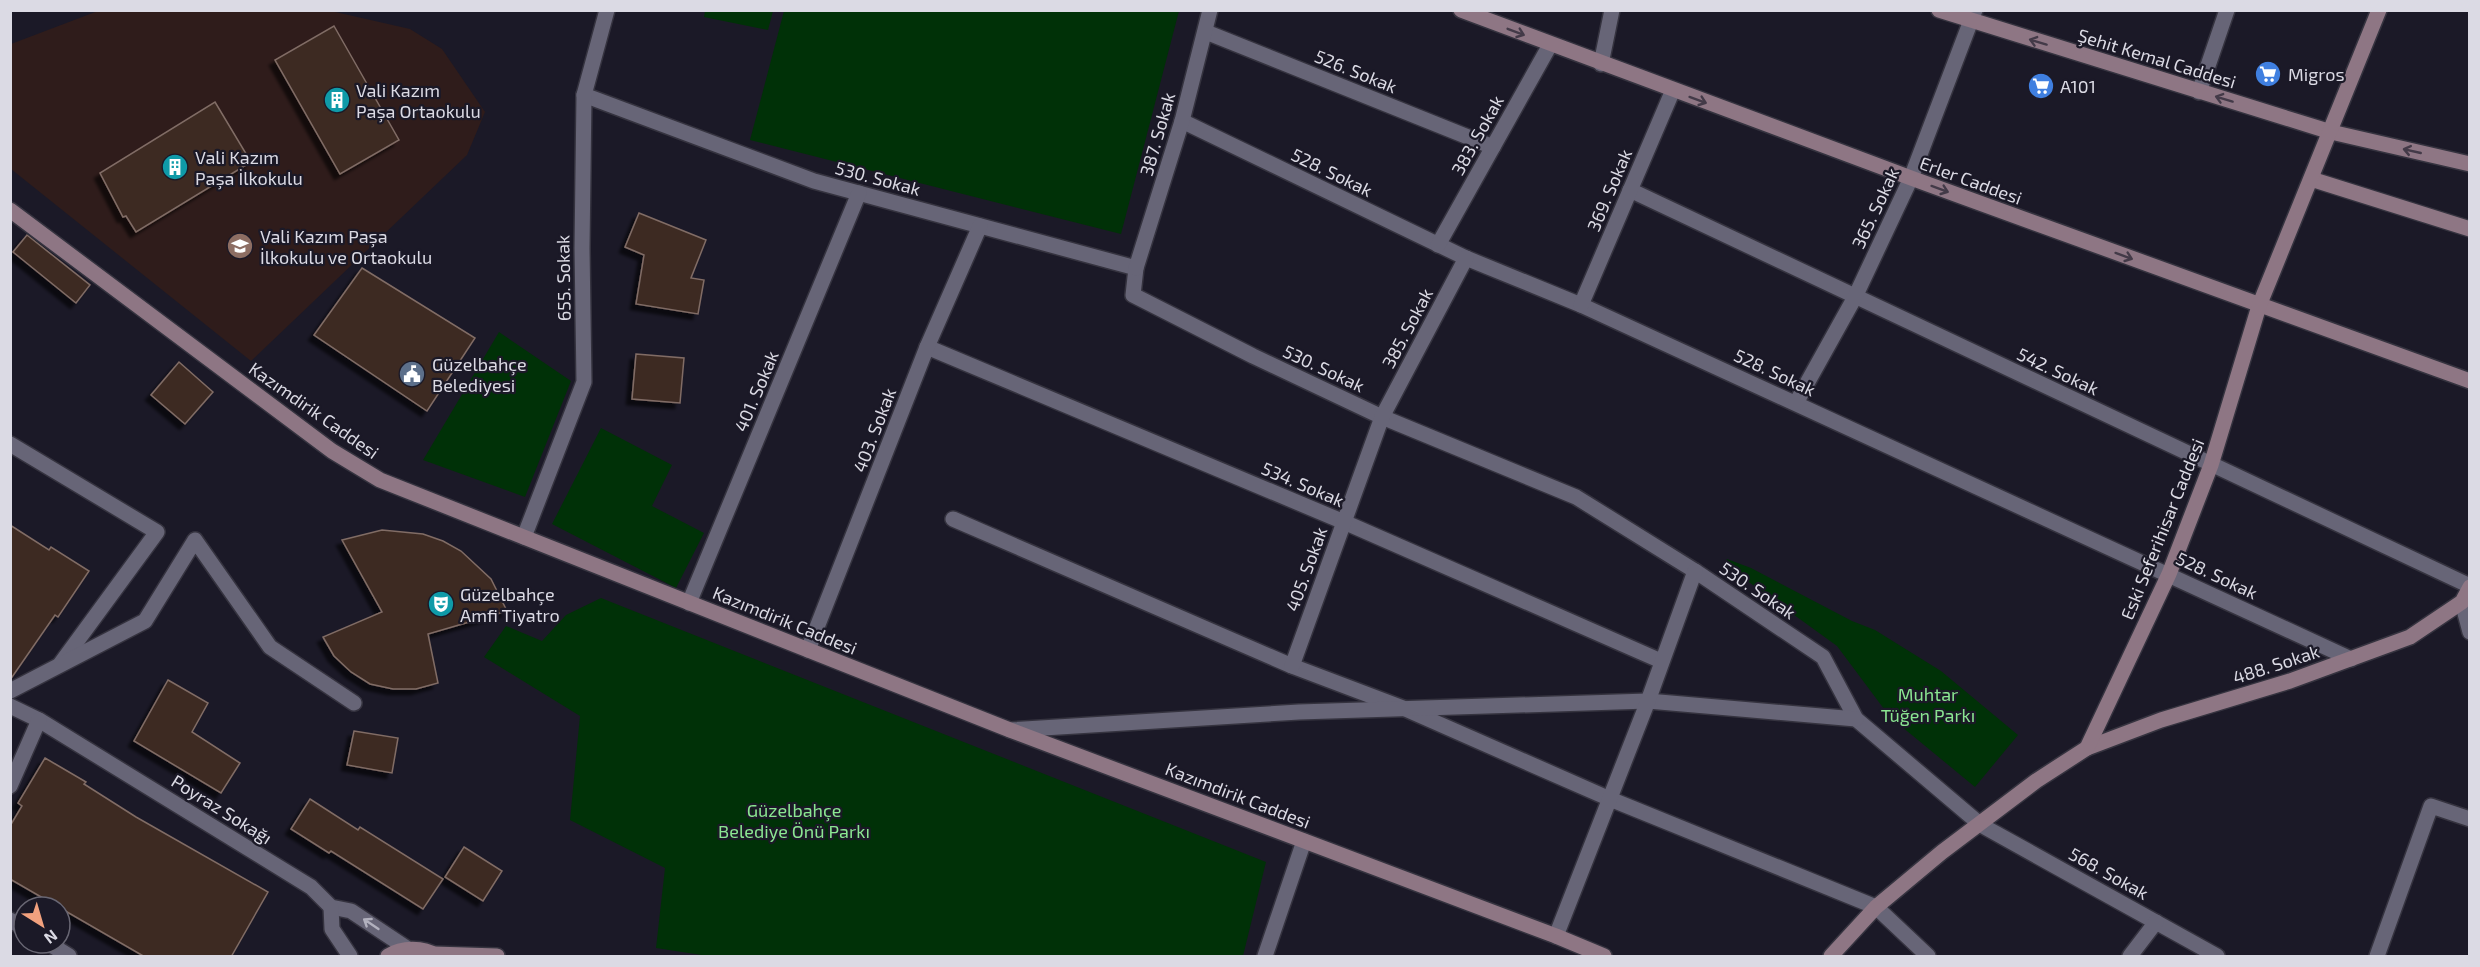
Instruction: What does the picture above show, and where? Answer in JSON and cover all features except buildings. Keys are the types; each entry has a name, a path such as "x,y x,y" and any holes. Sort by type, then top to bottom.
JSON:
{"main road":[{"name":"Erler Caddesi","path":"1461,10 1601,64 2469,381"},
{"name":"Şehit Kemal Caddesi","path":"1939,10 1973,16 2199,92 2331,132 2469,164"},
{"name":"Eski Seferihisar Caddesi","path":"2087,748 2169,574 2211,465 2259,306 2379,10"},
{"path":"2311,179 2469,229"},
{"name":"Kazımdirik Caddesi","path":"10,210 332,451 380,480 1010,730 1556,936 1604,957"},
{"path":"2466,603 2469,587"},
{"name":"488. Sokak","path":"2087,748 2161,720 2290,681 2351,659 2410,636 2466,603"},
{"path":"1831,957 1876,907 1942,852 1981,825 2036,781 2087,748"},
{"path":"388,957 408,949 435,955 497,957"}],"street":[{"name":"655. Sokak","path":"524,537 584,382 582,248 584,95 607,10"},
{"name":"387. Sokak","path":"1136,268 1182,122 1210,10"},
{"path":"1601,64 1612,10"},
{"path":"2199,92 2227,10"},
{"name":"365. Sokak","path":"1796,403 1855,297 1911,178 1973,16"},
{"name":"526. Sokak","path":"1206,32 1493,147"},
{"name":"383. Sokak","path":"1438,245 1550,45"},
{"name":"369. Sokak","path":"1581,305 1673,90"},
{"name":"530. Sokak","path":"584,95 814,181 1136,268 1133,295 1253,356 1382,417 1576,497 1695,571 1823,657 1856,719 1981,825"},
{"name":"528. Sokak","path":"1182,122 1438,245 1581,305 2351,659"},
{"name":"542. Sokak","path":"1630,190 2469,587"},
{"name":"401. Sokak","path":"689,603 860,193"},
{"name":"403. Sokak","path":"808,650 927,347 980,226"},
{"name":"385. Sokak","path":"1382,417 1467,258"},
{"name":"534. Sokak","path":"927,347 1344,522 1661,661"},
{"name":"405. Sokak","path":"1292,666 1382,417"},
{"path":"10,444 157,531 60,665"},
{"path":"953,519 1292,666 1403,708 1610,799 1876,907 1928,957"},
{"path":"10,691 145,621 195,540 270,647 354,703"},
{"path":"1556,936 1648,701 1695,571"},
{"path":"2466,603 2469,632"},
{"path":"1010,730 1403,708 1648,701 1856,719"},
{"name":"Poyraz Sokağı","path":"10,706 39,720 311,887 331,907 351,911 408,949"},
{"path":"10,786 39,720"},
{"path":"2378,957 2431,806 2469,819"},
{"name":"568. Sokak","path":"1981,825 2217,957"},
{"path":"1265,957 1304,841"},
{"path":"331,907 332,929 350,957"},
{"path":"2130,957 2156,922"}],"shaded area":[{"name":"Vali Kazım Paşa İlkokulu ve Ortaokulu","path":"98,11 331,11 410,29 442,49 485,112 467,155 251,361 11,169 11,44"}],"green space":[{"path":"705,10 773,11 768,30 704,17"},
{"path":"784,11 1179,11 1121,234 750,140"},
{"path":"499,332 571,381 525,497 423,460"},
{"path":"601,428 672,465 652,506 704,533 676,588 552,524"},
{"name":"Muhtar Tüğen Parkı","path":"1727,559 1751,568 1852,621 1875,630 1941,671 2018,735 1975,787 1890,717 1837,646 1724,564"},
{"name":"Güzelbahçe Belediye Önü Parkı","path":"601,598 1266,862 1243,956 708,956 656,948 665,868 570,820 580,716 484,657 506,626 542,641 566,615"}],"place":[{"name":"Migros","path":"2268,74"},
{"name":"A101","path":"2041,86"},
{"name":"Vali Kazım Paşa Ortaokulu","path":"337,100"},
{"name":"Vali Kazım Paşa İlkokulu","path":"175,167"},
{"name":"Vali Kazım Paşa İlkokulu ve Ortaokulu","path":"240,246"},
{"name":"Güzelbahçe Belediyesi","path":"412,374"},
{"name":"Güzelbahçe Amfi Tiyatro","path":"441,604"}]}
